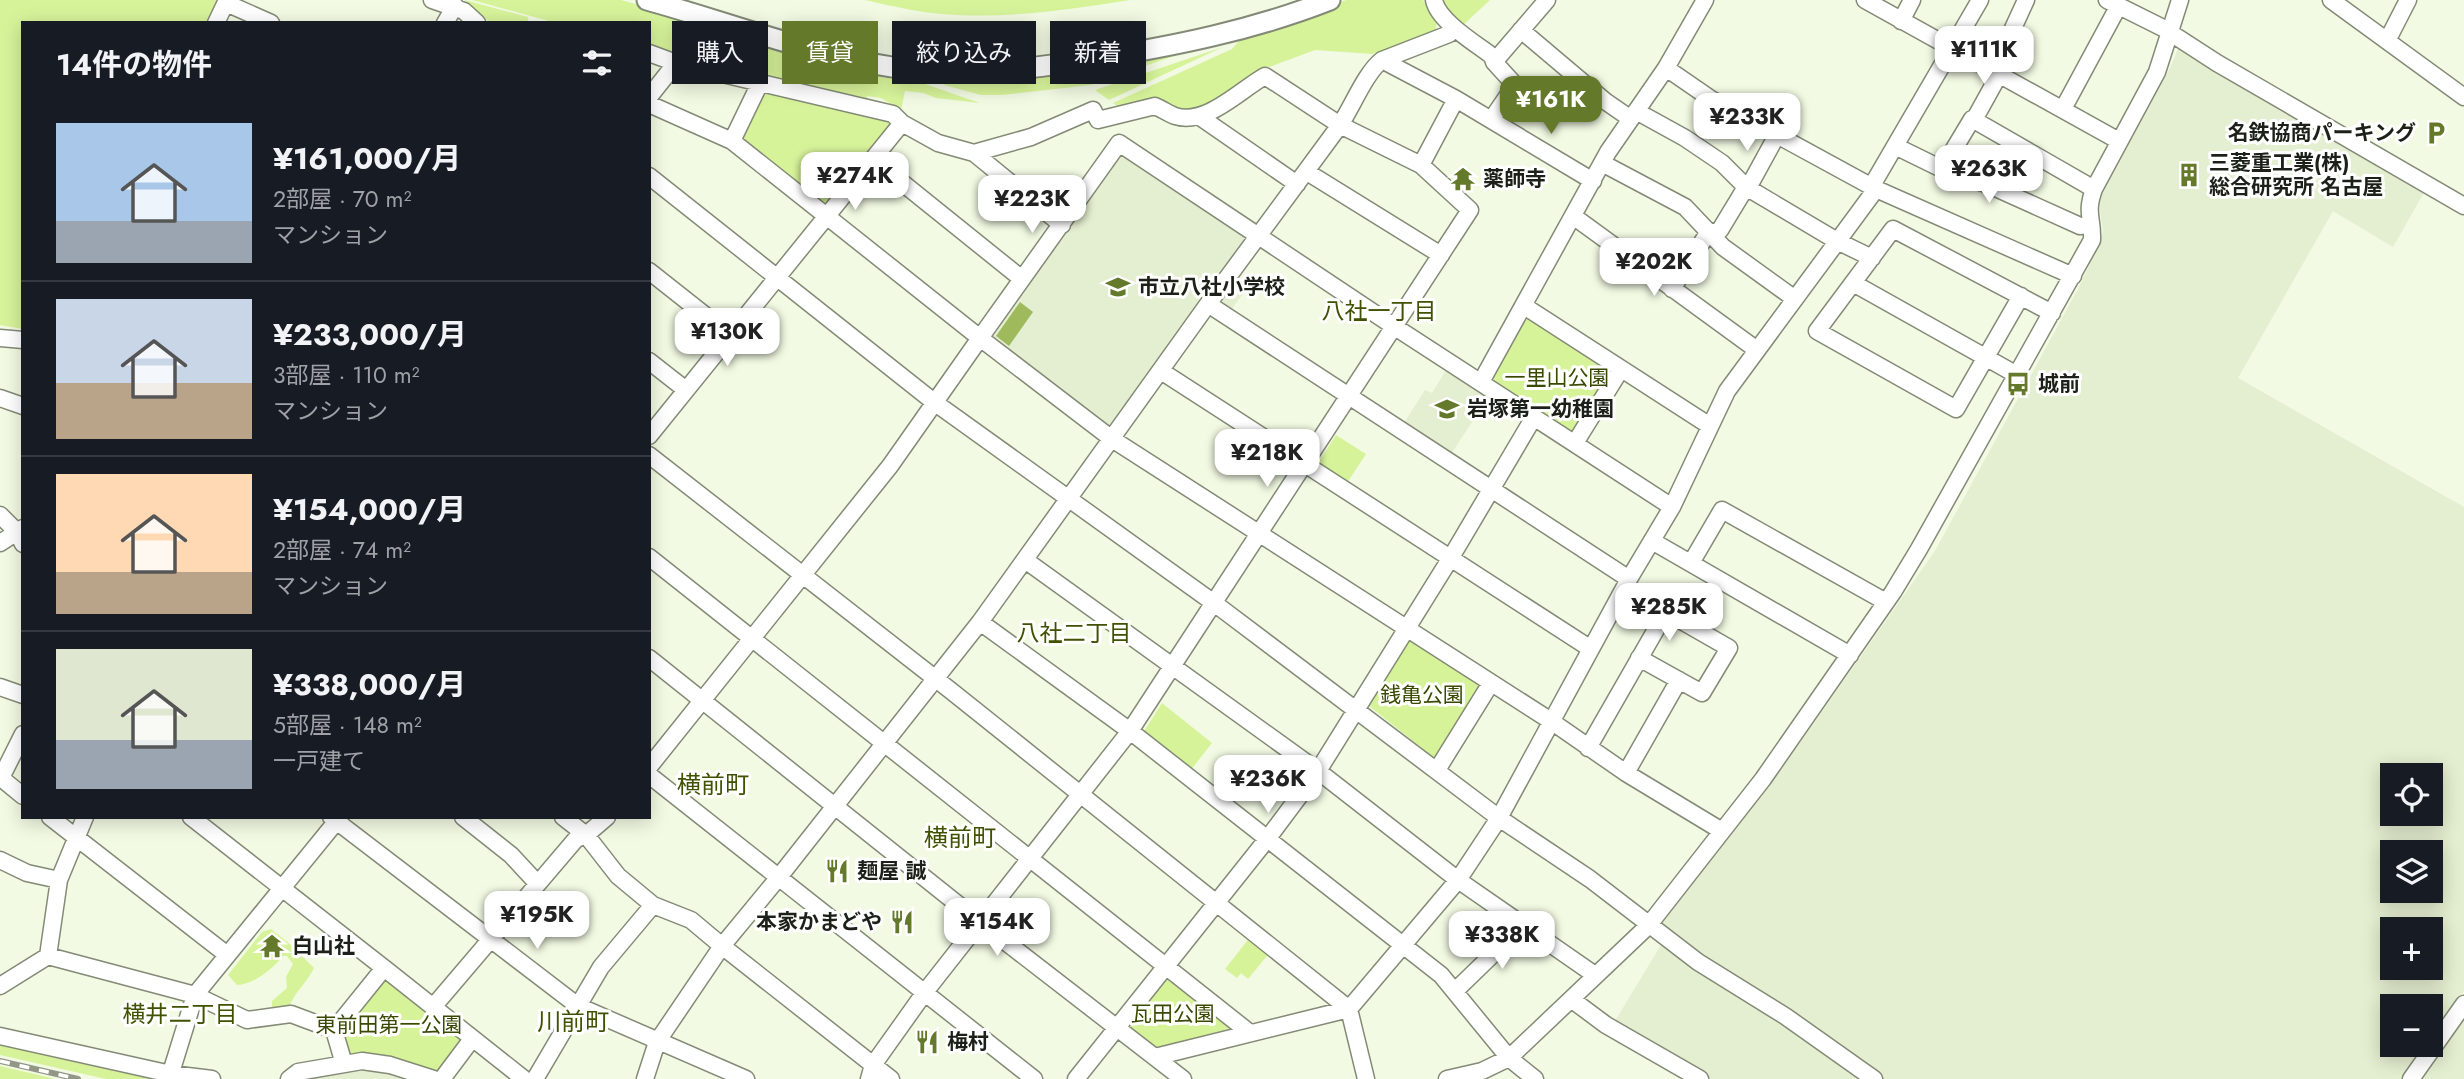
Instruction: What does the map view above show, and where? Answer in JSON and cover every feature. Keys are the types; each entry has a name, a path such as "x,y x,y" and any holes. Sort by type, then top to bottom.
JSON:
{"main road":[{"path":"647,0 858,60 901,68 969,72 1034,68 1157,48 1235,32 1330,0"}],"street":[{"path":"432,0 455,6 475,21"},
{"path":"1434,0 1435,6 1452,26 1492,56 1494,62 1515,85 1490,120"},
{"path":"1494,62 1547,0"},
{"path":"1481,383 1602,163 1666,68 1705,0"},
{"path":"1865,0 2119,141"},
{"path":"1901,21 1912,0"},
{"path":"1876,188 1874,181 1980,0"},
{"path":"1942,169 1972,119 1974,120 2026,0"},
{"path":"1447,1079 1483,1075 1509,1058 1648,926 1773,765 1850,655 1919,549 2092,240 2089,203 2094,188 2157,72 2180,0"},
{"path":"2331,0 2464,97"},
{"path":"2387,41 2408,0"},
{"path":"217,21 227,1 267,21"},
{"path":"2063,109 2113,4 2170,32 2217,63 2464,206"},
{"path":"446,21 455,6"},
{"path":"645,1079 657,1042 722,946 981,622 1208,304 1340,125 1374,66 1382,60 1449,34 1452,26"},
{"path":"1521,30 1605,101 1685,138 1722,163 1747,188 1837,241 1872,258"},
{"path":"651,54 672,62"},
{"path":"1382,60 1456,99 1593,181"},
{"path":"651,94 672,68"},
{"path":"1666,68 1711,99 1876,188 2073,276"},
{"path":"871,1072 925,992 1130,731 1470,210 1421,165 1340,125 1265,76 1200,117 1177,117 1155,106 1098,120"},
{"path":"732,141 760,84"},
{"path":"764,84 893,114 902,123 938,143 974,153 1062,225"},
{"path":"1421,165 1456,99"},
{"path":"651,105 732,141 1111,439 1550,721 1626,773 1722,831"},
{"path":"974,153 1031,137 1093,110 1105,132 1119,143 1672,507"},
{"path":"1200,117 1302,178 1441,255"},
{"path":"1974,120 2094,188"},
{"path":"651,434 902,123"},
{"path":"1672,289 1708,233 1720,230 1777,135"},
{"path":"651,765 890,466 1119,143"},
{"path":"1895,146 1942,169 1989,185 2080,226 2091,225"},
{"path":"874,160 1022,279"},
{"path":"1602,163 1685,207 1723,247 1795,299"},
{"path":"651,178 934,402 1214,603 1500,818 1590,879 1648,926 1698,962 1785,1016 1874,1079"},
{"path":"1156,1057 1349,1009 1458,880 1500,818 1550,721 1672,507 1727,391 1876,188"},
{"path":"1573,216 1757,350"},
{"path":"2021,296 1956,409 1817,331 1893,229 2021,296 2052,313"},
{"path":"651,273 730,335"},
{"path":"1853,283 2017,376"},
{"path":"1208,304 1629,579"},
{"path":"1524,306 1710,426"},
{"path":"0,338 21,340"},
{"path":"651,363 686,390"},
{"path":"1575,443 1621,369"},
{"path":"1161,371 1591,649"},
{"path":"0,398 21,405"},
{"path":"1076,1079 1318,771 1450,559 1534,417"},
{"path":"651,457 936,679 1349,1009 1366,1079"},
{"path":"1691,563 1722,510 1886,602"},
{"path":"0,515 21,535 0,543"},
{"path":"1652,541 1850,655"},
{"path":"651,559 1250,1033"},
{"path":"1025,560 1318,771 1458,880 1595,975"},
{"path":"1588,748 1665,612 1730,648 1702,692 1639,658"},
{"path":"981,622 1130,731 1441,975 1509,1058 1535,1079"},
{"path":"651,660 980,922 1183,1079"},
{"path":"1626,773 1679,680"},
{"path":"1437,769 1491,683"},
{"path":"0,687 21,694"},
{"path":"13,741 1,779 21,794"},
{"path":"651,777 1034,1079"},
{"path":"52,819 226,954"},
{"path":"48,956 59,880 84,819"},
{"path":"194,819 524,1079"},
{"path":"170,1076 195,995 336,819 578,1006 746,1079"},
{"path":"466,819 511,855 537,883"},
{"path":"566,819 586,835 618,876 653,905 691,920 871,1072 891,1079"},
{"path":"433,1007 576,839 586,835 605,819"},
{"path":"0,860 27,873 59,880"},
{"path":"535,1079 601,967 653,905"},
{"path":"1455,991 1523,925"},
{"path":"2,983 48,956 195,995 247,1020 291,1014 334,1030"},
{"path":"334,1030 384,968"},
{"path":"1571,999 1606,1025 1700,1079"},
{"path":"2412,1079 2464,1004"},
{"path":"334,1030 344,1064"},
{"path":"0,1036 170,1076 212,1079"},
{"path":"442,1079 472,1039"},
{"path":"289,1079 298,1072 362,1061 390,1065 434,1079"}],"shaded area":[{"path":"2180,44 2426,189 2393,247 2333,211 2238,378 2464,507 2464,991 2443,1022 2443,994 2380,994 2380,1057 2419,1057 2403,1079 1883,1079 1788,1012 1733,979 1660,924 1802,740 1935,551 2079,287 2101,240 2103,231 2099,205 2170,68"},
{"name":"市立八社小学校","path":"1126,155 1243,234 1244,240 1111,427 1106,428 992,338 991,334 1119,156"},
{"path":"1232,280 1246,289 1230,312 1220,305 1219,300"},
{"path":"1020,302 1033,312 1009,346 996,336"},
{"name":"岩塚第一幼稚園","path":"1448,367 1490,395 1451,454 1404,423 1425,390 1432,393"},
{"path":"1664,940 1784,1021 1863,1079 1705,1079 1612,1026"},
{"path":"2464,1013 2464,1079 2418,1079 2433,1057 2443,1057 2443,1043"},
{"path":"365,1066 418,1079 298,1079"}],"green space":[{"path":"0,0 217,0 207,21 21,21 21,329 0,325"},
{"path":"465,0 528,17 528,21 488,21"},
{"path":"472,0 621,0 700,21 672,21 672,55 651,49 651,21 549,21"},
{"path":"865,0 1130,0 1044,12 979,16 922,12"},
{"path":"1346,0 1423,0 1437,22 1435,31 1387,52 1372,54 1315,50 1256,72 1213,103 1195,109 1123,110 1113,103 1232,49 1245,34"},
{"path":"1440,0 1490,0 1461,27"},
{"path":"768,39 782,43 782,82 768,79"},
{"path":"1220,40 1146,66 1146,49"},
{"path":"1223,47 1146,83 1146,73"},
{"path":"1050,61 1050,84 1093,84 981,95 943,84 1036,84 1036,62"},
{"path":"878,68 892,72 892,84 925,84 980,103 905,91 901,110 881,98 867,96 866,103 790,84 878,84"},
{"path":"1113,84 1143,84 1109,100 1095,90"},
{"path":"766,89 891,120 894,124 829,205 822,206 738,138 761,91"},
{"name":"一里山公園","path":"1528,315 1614,370 1573,433 1492,382 1491,376 1524,317"},
{"path":"1336,435 1366,454 1347,483 1321,466 1320,460"},
{"name":"銭亀公園","path":"1407,639 1412,639 1486,687 1438,761 1368,705"},
{"path":"1162,703 1212,743 1190,771 1145,735 1144,731"},
{"path":"271,929 314,968 289,1006 276,1009 272,1007 272,1001 287,988 286,977 293,964 287,956 283,956 263,975 250,982 237,985 228,975 262,932"},
{"path":"1251,936 1271,951 1248,979 1241,973 1237,978 1225,969"},
{"name":"瓦田公園","path":"1166,975 1229,1023 1229,1029 1154,1047 1129,1027"},
{"name":"東前田第一公園","path":"380,979 387,980 462,1038 464,1044 441,1071 433,1073 350,1058 340,1030"},
{"path":"0,1044 159,1079 106,1079 0,1055"},
{"path":"0,1066 56,1079 0,1079"}],"railway":[{"path":"0,1061 78,1079"}],"place":[{"name":"名鉄協商パーキング","path":"2436,133"},
{"name":"三菱重工業(株) 総合研究所 名古屋","path":"2189,175"},
{"name":"薬師寺","path":"1463,179"},
{"name":"市立八社小学校","path":"1118,287"},
{"name":"城前","path":"2018,384"},
{"name":"岩塚第一幼稚園","path":"1447,409"},
{"name":"麺屋 誠","path":"837,871"},
{"name":"本家かまどや","path":"902,922"},
{"name":"白山社","path":"272,946"},
{"name":"梅村","path":"927,1042"}],"district":[{"name":"八社一丁目","path":"1379,311"},
{"name":"八社二丁目","path":"1074,633"},
{"name":"横前町","path":"713,785"},
{"name":"横前町","path":"960,838"},
{"name":"横井二丁目","path":"180,1014"},
{"name":"川前町","path":"573,1022"}]}
